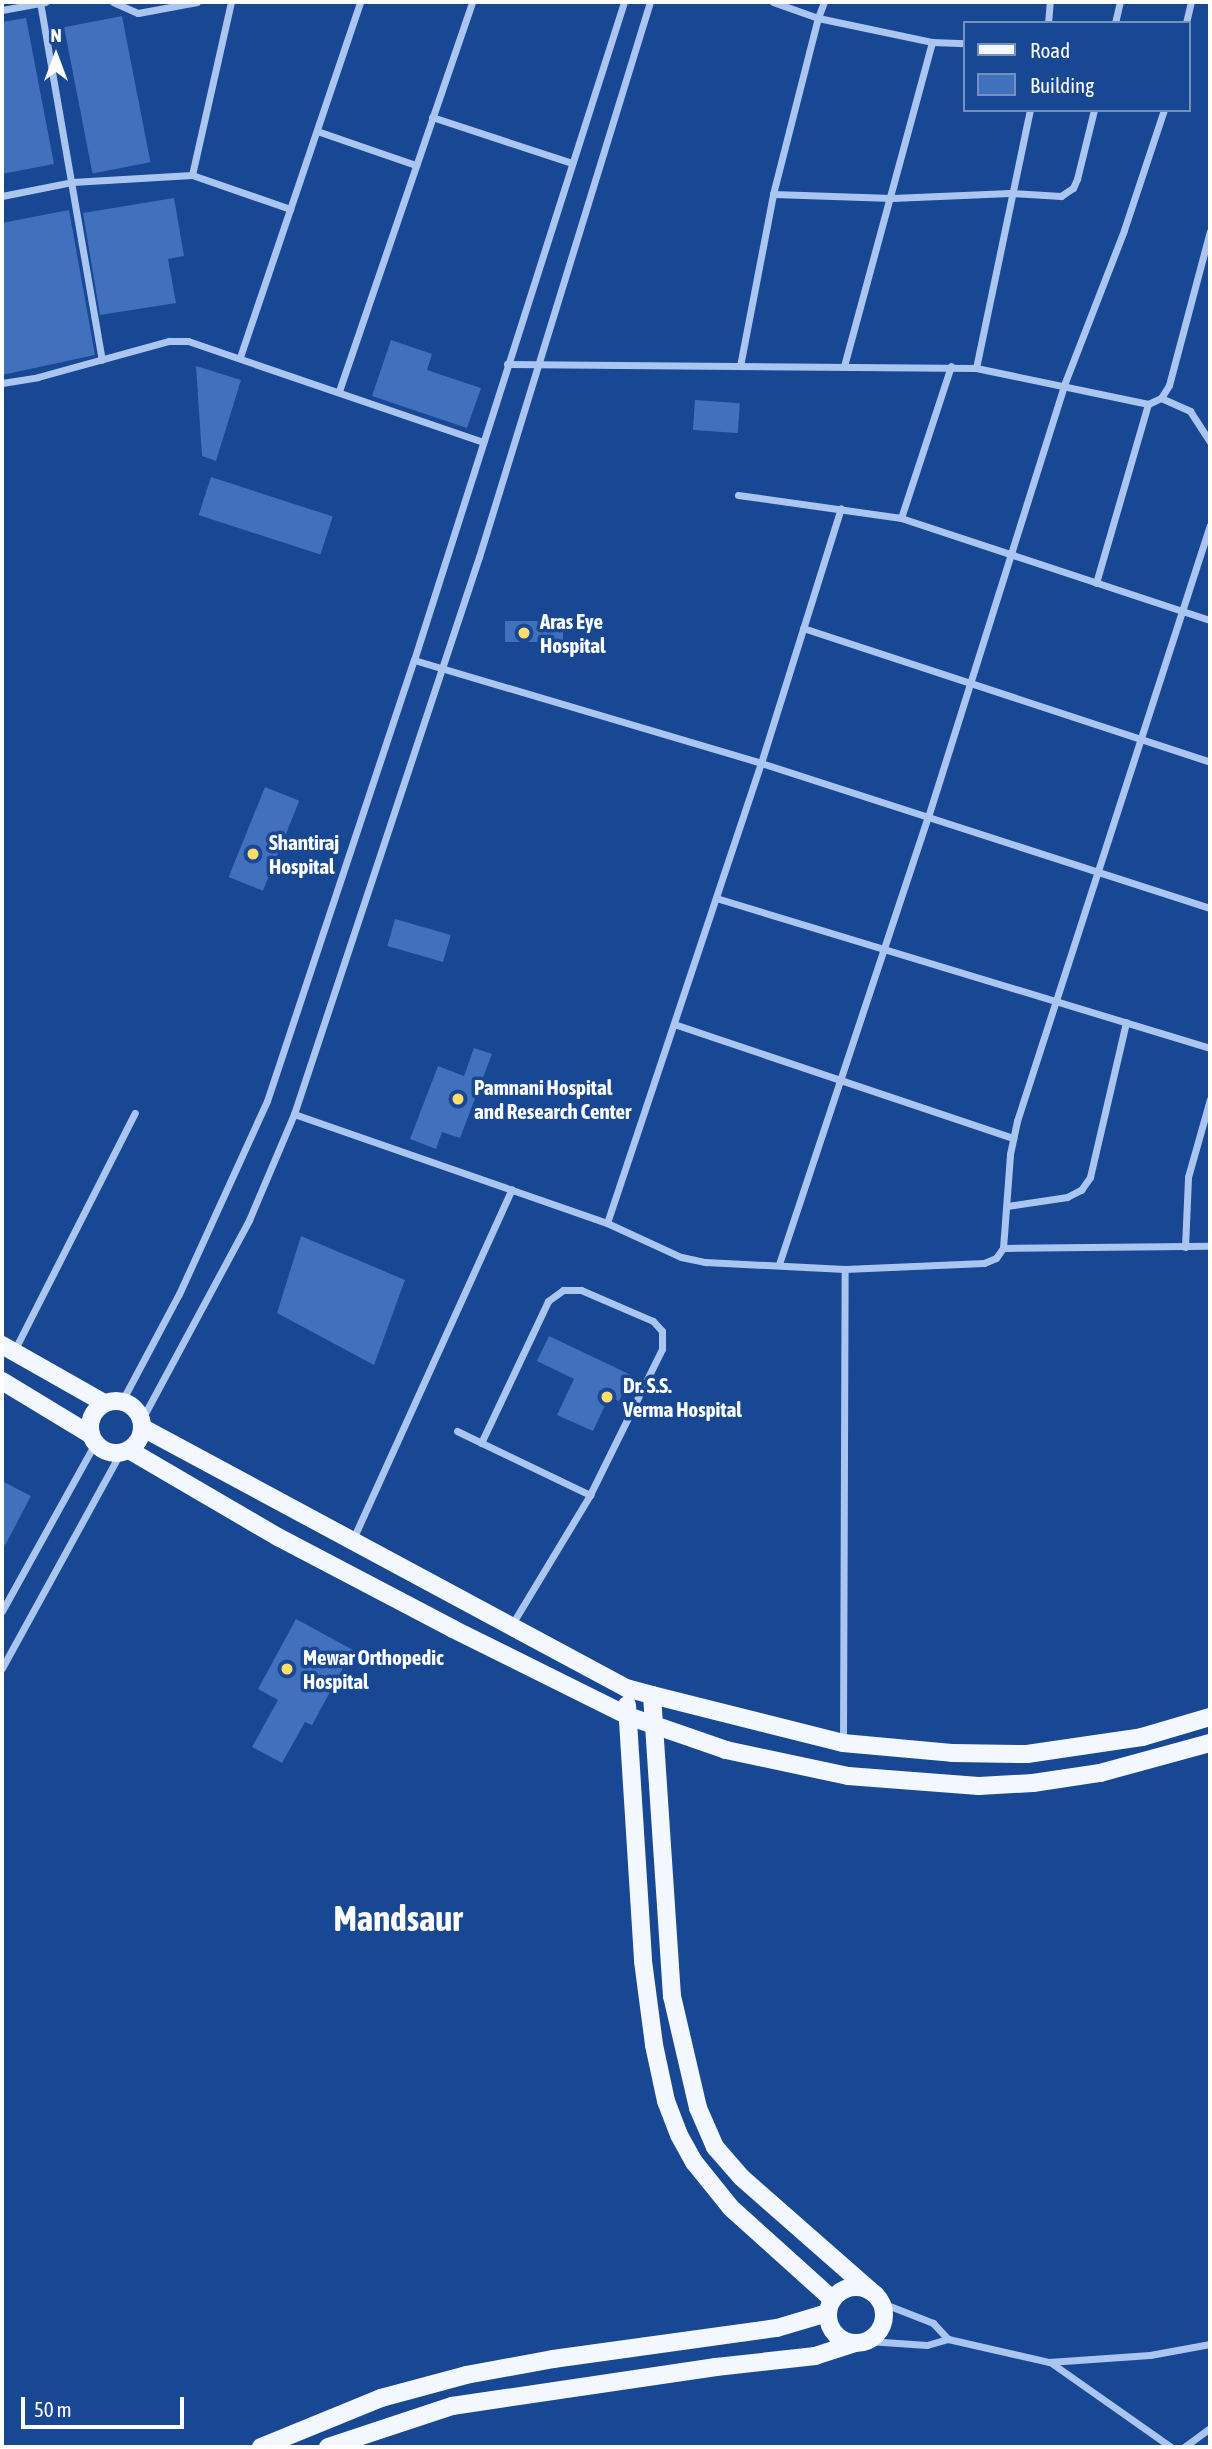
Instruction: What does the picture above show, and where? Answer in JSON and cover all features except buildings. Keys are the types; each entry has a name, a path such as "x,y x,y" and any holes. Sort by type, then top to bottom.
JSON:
{"main road":[{"path":"8,1348 113,1402 131,1405 142,1424 352,1541 626,1688 843,1744 952,1753 1027,1754 1142,1737 1210,1717"},
{"path":"2,1381 110,1452 124,1451 136,1445 142,1424"},
{"path":"93,1439 92,1417 113,1402"},
{"path":"124,1451 278,1537 628,1716 726,1750 848,1776 979,1786 1033,1783 1100,1773 1210,1743"},
{"path":"626,1688 643,1961 654,2045 666,2101 679,2135 694,2162 731,2208 830,2306 830,2328 840,2339 861,2343"},
{"path":"328,2447 452,2406 716,2367 815,2356 861,2343 880,2332 885,2318 877,2297 741,2177 715,2147 698,2108 672,1996 652,1695"},
{"path":"261,2447 380,2398 466,2375 553,2359 777,2328 830,2306 844,2289 858,2287 877,2297"}],"street":[{"path":"40,2 102,360"},
{"path":"2,10 45,2"},
{"path":"113,2 138,13 197,2"},
{"path":"192,175 231,2"},
{"path":"240,357 360,2"},
{"path":"339,391 472,2"},
{"path":"113,1402 179,1294 267,1101 414,660 624,2"},
{"path":"142,1424 249,1220 294,1114 539,365 650,2"},
{"path":"773,2 818,18 932,42 964,43"},
{"path":"740,366 773,194 824,2"},
{"path":"1048,21 1050,2"},
{"path":"1115,21 1120,2"},
{"path":"1186,21 1191,2"},
{"path":"844,366 892,198 932,42"},
{"path":"976,368 1010,193 1030,112"},
{"path":"773,194 892,198 1010,193 1054,197 1073,188 1093,112"},
{"path":"779,1264 928,817 1064,385 1125,230 1163,112"},
{"path":"432,117 572,163"},
{"path":"317,131 416,164"},
{"path":"2,196 72,183 192,175 290,209"},
{"path":"507,364 951,366 976,368 1064,385 1132,403 1148,404 1161,398 1169,385 1210,231"},
{"path":"2,383 169,341 188,341 483,442"},
{"path":"901,518 951,366"},
{"path":"1161,398 1190,411 1210,439"},
{"path":"1096,583 1148,404"},
{"path":"738,495 901,518 1210,620"},
{"path":"607,1223 761,763 841,508"},
{"path":"294,1114 607,1223 681,1257 705,1262 845,1269 984,1263 996,1258 1003,1248 1013,1138 1210,525"},
{"path":"803,628 1210,762"},
{"path":"414,660 761,763 1210,908"},
{"path":"716,898 1210,1048"},
{"path":"1007,1206 1066,1197 1081,1190 1090,1177 1126,1023"},
{"path":"674,1024 1013,1138"},
{"path":"1185,1247 1188,1177 1210,1099"},
{"path":"8,1348 135,1113"},
{"path":"352,1541 512,1189"},
{"path":"1003,1248 1210,1246"},
{"path":"843,1744 845,1269"},
{"path":"481,1443 548,1301 563,1290 581,1290 653,1321 662,1331 662,1349 590,1494 511,1626"},
{"path":"457,1431 590,1494"},
{"path":"2,1611 93,1439"},
{"path":"2,1668 124,1451"},
{"path":"877,2297 933,2323 948,2339"},
{"path":"861,2343 927,2345 948,2339 1049,2362 1150,2355 1210,2344"},
{"path":"1049,2362 1171,2447"},
{"path":"1184,2447 1210,2428"}],"place":[{"name":"Aras Eye Hospital","path":"524,633"},
{"name":"Shantiraj Hospital","path":"253,854"},
{"name":"Pamnani Hospital and Research Center","path":"458,1099"},
{"name":"Dr. S.S. Verma Hospital","path":"607,1397"},
{"name":"Mewar Orthopedic Hospital","path":"287,1669"}],"district":[{"name":"Mandsaur","path":"398,1918"}]}
